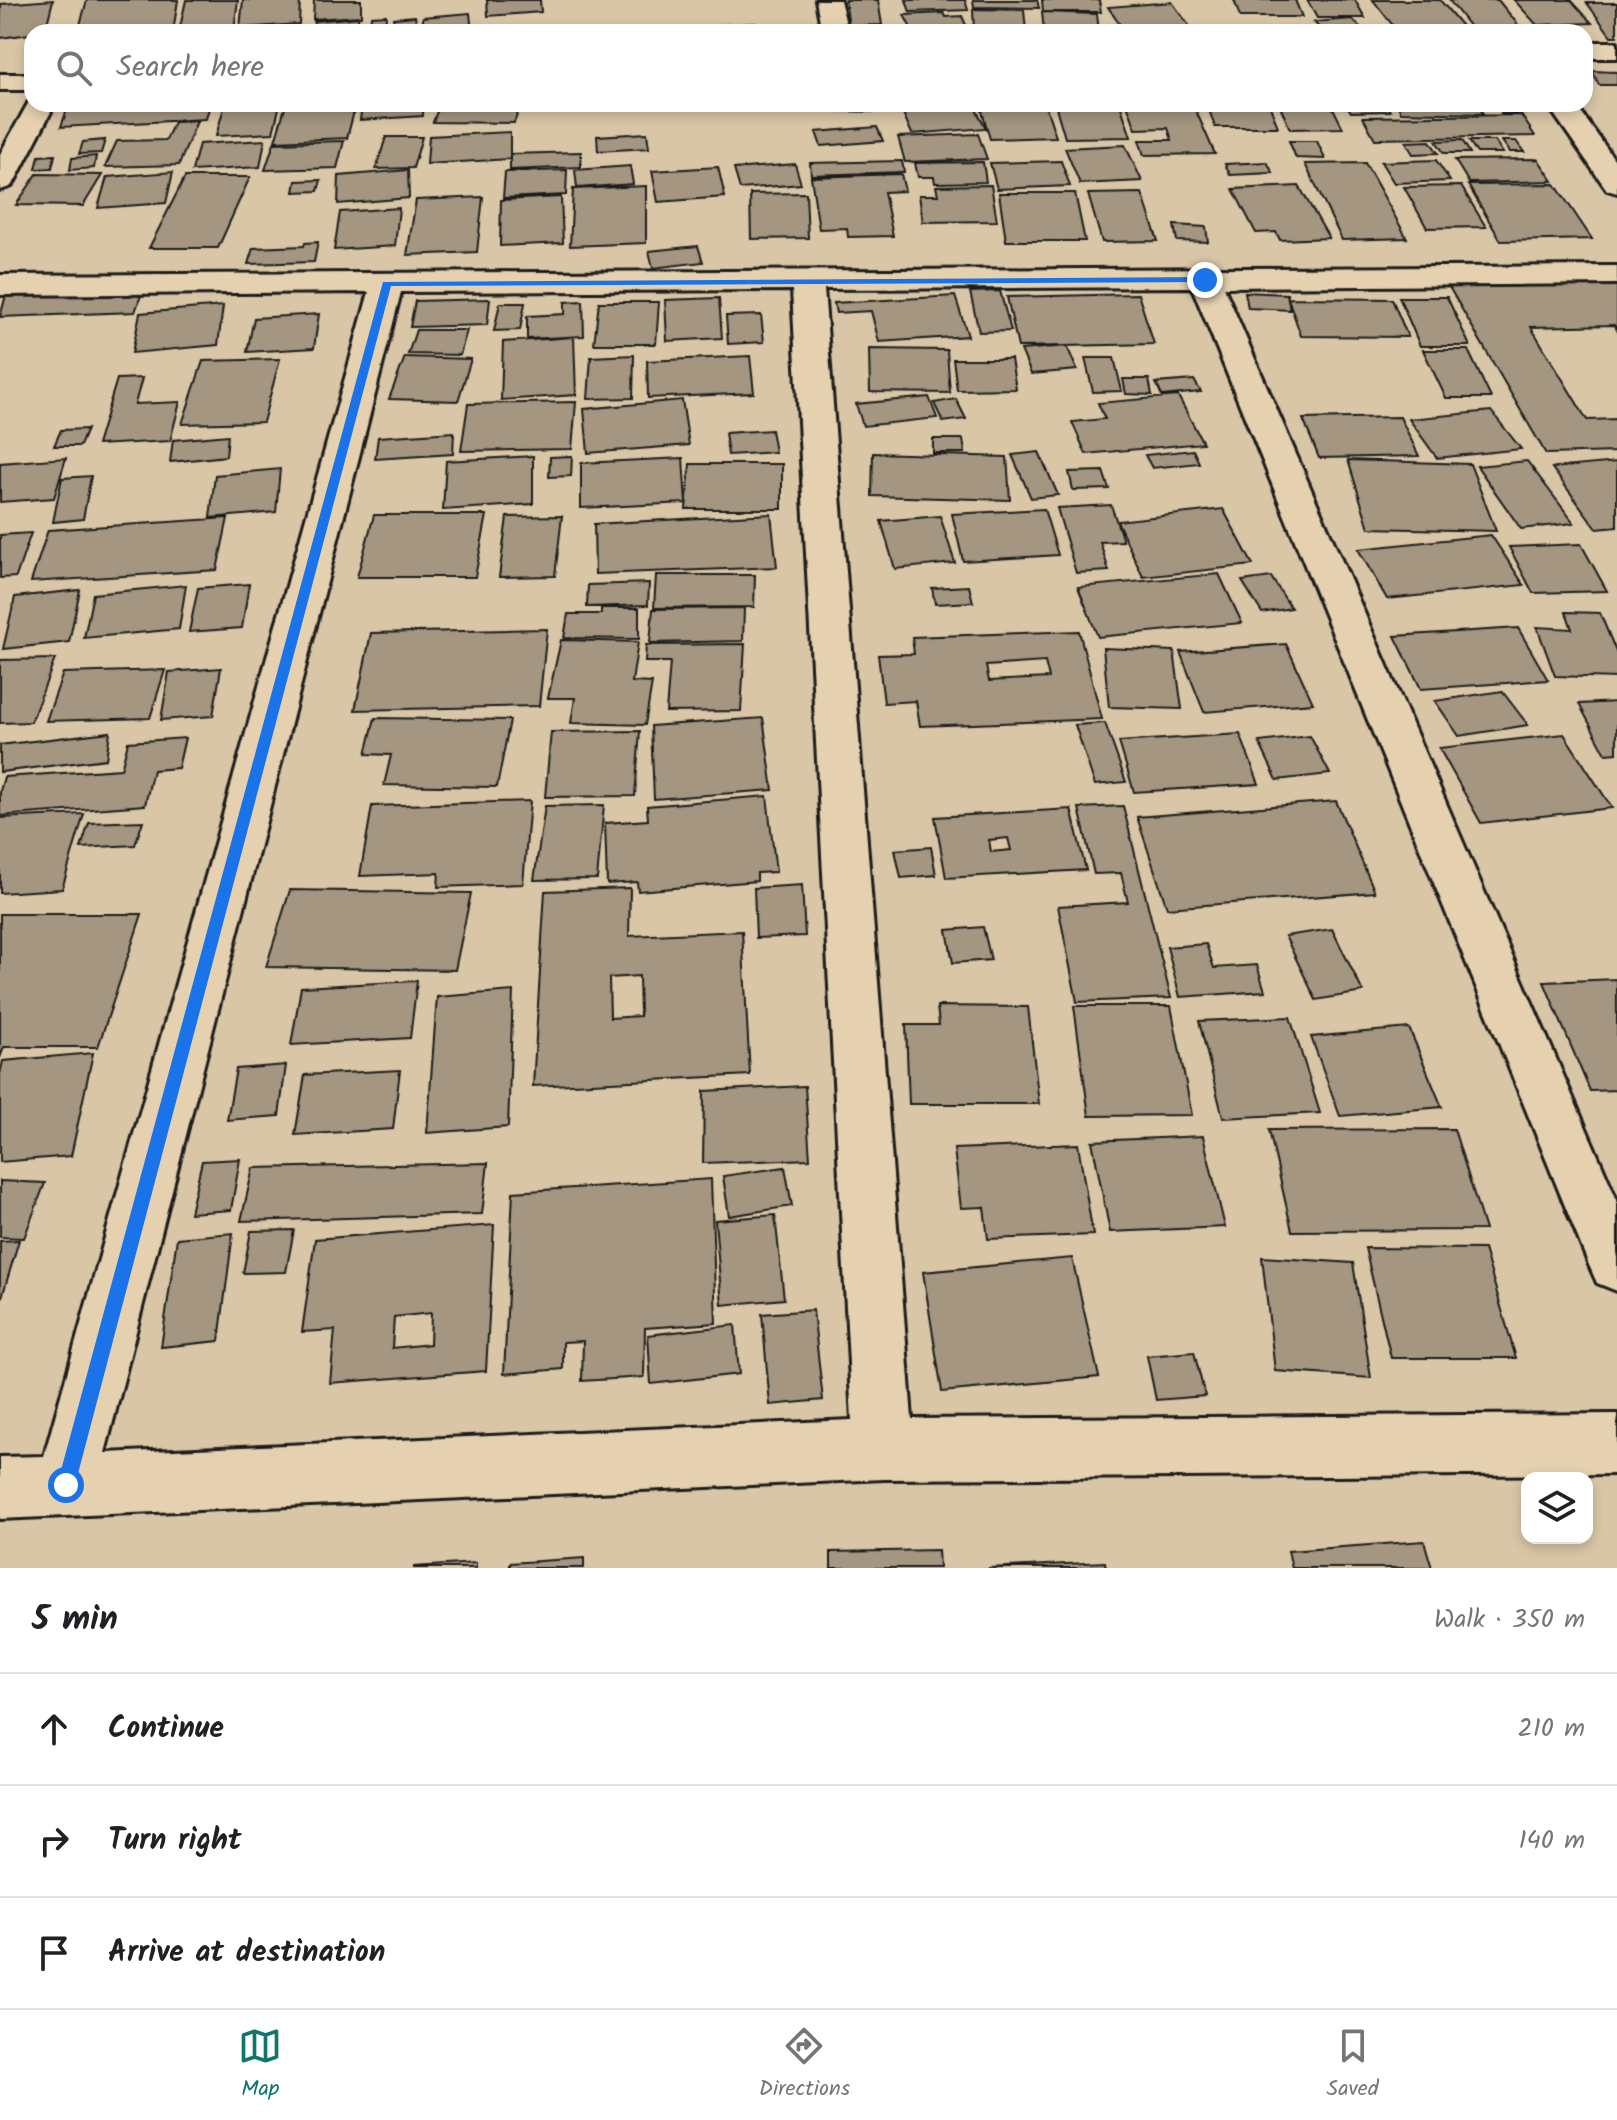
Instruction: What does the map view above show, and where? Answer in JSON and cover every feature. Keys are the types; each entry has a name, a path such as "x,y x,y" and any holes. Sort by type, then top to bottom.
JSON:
{"street":[{"path":"828,0 833,24"},
{"path":"1593,50 1617,50"},
{"path":"0,82 24,82"},
{"path":"0,181 37,112"},
{"path":"1567,112 1617,184"},
{"path":"0,285 1205,280 1617,275"},
{"path":"1205,280 1617,1265"},
{"path":"807,281 884,1449"},
{"path":"66,1485 387,284"},
{"path":"0,1488 884,1449 1617,1444"}],"building":[{"path":"53,0 47,24 24,24 24,35 0,38 1,4"},
{"path":"87,0 178,0 174,24 80,24"},
{"path":"186,0 238,0 235,24 181,24"},
{"path":"243,0 300,0 299,24 240,24"},
{"path":"314,0 361,0 361,16 313,19"},
{"path":"487,0 540,0 541,12 488,16"},
{"path":"845,0 878,0 882,24 849,24"},
{"path":"906,0 965,0 968,10 910,12"},
{"path":"973,0 1037,0 1039,8 974,7"},
{"path":"1042,0 1099,0 1101,12 1043,12"},
{"path":"1234,0 1295,0 1302,17 1240,17"},
{"path":"1307,0 1355,0 1365,18 1317,18"},
{"path":"1373,0 1440,0 1460,24 1392,24"},
{"path":"1449,0 1498,0 1518,24 1468,24"},
{"path":"1514,0 1571,0 1592,23 1564,24 1536,24"},
{"path":"1172,2 1188,24 1120,24 1108,7"},
{"path":"1587,3 1617,3 1617,36 1611,36"},
{"path":"973,9 1024,10 1025,24 974,24"},
{"path":"1042,12 1097,14 1098,24 1043,24"},
{"path":"470,13 471,24 423,24 423,17"},
{"path":"944,13 946,17 962,16 966,24 909,24 904,15"},
{"path":"386,15 385,24 370,24 371,16"},
{"path":"415,16 416,24 394,24 393,18"},
{"path":"358,17 358,24 314,24 314,21"},
{"path":"1352,19 1357,24 1316,24 1314,22"},
{"path":"1593,71 1617,72 1617,85 1599,85"},
{"path":"66,112 208,112 206,119 61,127"},
{"path":"223,112 278,112 273,133 216,136"},
{"path":"284,112 354,112 347,138 275,141"},
{"path":"361,112 423,112 423,116 360,120"},
{"path":"437,112 518,112 514,123 433,122"},
{"path":"902,112 977,112 986,128 912,134"},
{"path":"982,112 1048,112 1056,137 990,139"},
{"path":"1057,112 1123,112 1131,137 1065,138"},
{"path":"1130,112 1197,112 1215,154 1144,155 1139,140 1172,140 1168,128 1136,129"},
{"path":"1210,112 1272,112 1278,127 1215,127"},
{"path":"1283,112 1335,112 1343,128 1290,129"},
{"path":"1401,112 1482,112 1483,114"},
{"path":"1521,115 1535,136 1375,139 1363,117"},
{"path":"197,121 179,165 105,167 117,141 166,140 174,122"},
{"path":"877,127 883,141 821,146 816,132"},
{"path":"510,132 510,159 427,164 429,136"},
{"path":"647,133 649,148 598,151 597,136"},
{"path":"978,134 987,159 905,162 898,137"},
{"path":"386,137 422,137 413,168 376,169"},
{"path":"105,140 101,153 79,154 83,142"},
{"path":"265,140 260,167 192,171 199,144"},
{"path":"1462,140 1470,153 1444,153 1436,141"},
{"path":"344,141 337,168 265,170 274,143"},
{"path":"1289,141 1317,141 1325,159 1296,158"},
{"path":"1430,141 1438,153 1413,154 1406,142"},
{"path":"1469,141 1495,141 1503,153 1477,153"},
{"path":"1502,141 1516,141 1524,152 1510,152"},
{"path":"1125,145 1142,181 1080,184 1065,148"},
{"path":"581,152 581,167 510,170 510,154"},
{"path":"55,155 52,168 36,169 39,156"},
{"path":"96,156 94,168 70,170 72,158"},
{"path":"1538,159 1553,181 1469,183 1455,160"},
{"path":"1436,160 1450,181 1394,183 1381,162"},
{"path":"902,161 904,172 811,175 810,163"},
{"path":"1061,161 1070,186 997,189 990,163"},
{"path":"983,162 986,182 935,183 934,177 918,177 915,163"},
{"path":"1267,162 1273,173 1230,175 1225,164"},
{"path":"1365,163 1407,238 1342,240 1305,164"},
{"path":"795,164 801,184 740,189 734,169"},
{"path":"630,166 633,184 577,188 575,170"},
{"path":"718,167 725,197 658,202 652,171"},
{"path":"408,170 409,198 338,204 339,176"},
{"path":"567,170 566,195 503,198 505,172"},
{"path":"173,172 166,203 98,208 107,177"},
{"path":"37,174 102,175 83,206 16,205"},
{"path":"901,174 905,191 884,192 893,236 848,237 847,228 819,229 811,177"},
{"path":"185,177 250,177 218,248 149,248"},
{"path":"321,180 318,191 294,192 296,181"},
{"path":"1555,184 1592,239 1501,241 1468,185"},
{"path":"991,185 997,221 923,222 919,195 938,195 936,186"},
{"path":"646,186 646,243 570,246 573,189"},
{"path":"1299,186 1329,238 1280,240 1276,232 1256,233 1233,189"},
{"path":"1461,186 1486,227 1427,228 1404,187"},
{"path":"806,193 808,238 751,239 750,194"},
{"path":"999,193 1075,193 1085,241 1006,241"},
{"path":"1142,193 1158,241 1102,242 1088,194"},
{"path":"483,197 477,252 407,255 416,200"},
{"path":"561,197 563,243 500,246 501,200"},
{"path":"399,208 395,246 334,250 340,212"},
{"path":"1174,225 1206,227 1208,242 1177,241"},
{"path":"318,242 314,262 248,264 253,248 304,246 305,243"},
{"path":"698,246 703,262 653,268 649,251"},
{"path":"1617,283 1617,330 1614,325 1531,327 1587,420 1617,419 1617,452 1546,454 1449,287"},
{"path":"143,290 135,312 0,317 6,295"},
{"path":"1000,291 1011,331 979,332 970,292"},
{"path":"1245,292 1287,294 1290,310 1248,308"},
{"path":"1138,294 1154,344 1018,347 1007,297"},
{"path":"955,296 968,336 879,342 871,311 836,313 834,303"},
{"path":"1399,297 1447,297 1470,346 1420,346"},
{"path":"719,298 722,338 667,341 665,300"},
{"path":"1288,298 1392,299 1408,337 1301,336"},
{"path":"490,299 487,325 410,327 415,301"},
{"path":"583,301 584,336 527,339 527,316 565,314 565,302"},
{"path":"599,302 659,302 656,344 594,344"},
{"path":"500,303 525,303 520,330 494,331"},
{"path":"223,306 218,345 132,353 140,313"},
{"path":"319,314 314,348 247,352 254,318"},
{"path":"761,315 764,342 728,344 726,316"},
{"path":"416,330 467,330 460,355 408,354"},
{"path":"574,337 576,395 501,400 503,342"},
{"path":"1067,346 1077,370 1031,374 1021,350"},
{"path":"869,349 947,350 950,393 870,392"},
{"path":"1423,350 1468,350 1491,398 1446,398"},
{"path":"634,355 633,398 588,399 591,357"},
{"path":"750,356 754,393 648,398 647,361"},
{"path":"405,357 471,359 458,401 389,399"},
{"path":"1085,358 1114,358 1122,391 1093,392"},
{"path":"280,359 263,422 182,424 203,361"},
{"path":"953,359 1011,359 1016,389 957,390"},
{"path":"142,378 135,404 180,402 170,441 97,445 117,379"},
{"path":"1123,379 1149,379 1152,395 1126,394"},
{"path":"1194,380 1201,392 1162,396 1156,383"},
{"path":"1178,396 1203,443 1086,454 1072,422 1105,419 1098,403"},
{"path":"929,397 937,418 863,426 856,404"},
{"path":"956,399 966,419 943,422 934,403"},
{"path":"682,400 689,445 588,453 584,409"},
{"path":"576,402 572,449 461,451 468,404"},
{"path":"1491,411 1521,449 1437,458 1409,419"},
{"path":"1400,417 1419,456 1319,458 1303,419"},
{"path":"87,429 80,446 54,446 61,430"},
{"path":"771,430 775,452 728,455 725,433"},
{"path":"454,432 453,454 375,459 378,437"},
{"path":"228,435 226,456 170,462 173,440"},
{"path":"933,439 963,439 965,453 933,453"},
{"path":"1193,450 1199,463 1152,468 1145,455"},
{"path":"1039,452 1058,495 1031,498 1012,455"},
{"path":"873,453 1007,457 1010,500 872,496"},
{"path":"533,456 533,504 443,510 446,461"},
{"path":"572,456 571,476 549,477 550,457"},
{"path":"66,458 54,498 0,502 0,463"},
{"path":"683,458 686,503 581,508 581,463"},
{"path":"1348,460 1470,464 1496,531 1369,528"},
{"path":"1527,461 1574,523 1521,529 1477,466"},
{"path":"1617,462 1617,527 1597,529 1552,468"},
{"path":"690,464 782,464 782,509 686,509"},
{"path":"280,469 276,512 210,518 215,475"},
{"path":"1103,471 1109,489 1073,490 1069,472"},
{"path":"91,476 83,519 53,522 62,478"},
{"path":"1111,505 1123,541 1100,542 1109,571 1076,573 1057,508"},
{"path":"1044,509 1058,555 963,561 952,514"},
{"path":"1223,509 1253,565 1143,577 1117,521"},
{"path":"771,514 777,567 595,574 594,524"},
{"path":"374,515 487,515 475,577 357,577"},
{"path":"562,516 555,576 499,577 507,517"},
{"path":"940,516 955,563 895,569 881,521"},
{"path":"228,518 217,570 31,582 48,530"},
{"path":"31,533 16,577 0,578 0,535"},
{"path":"1491,535 1524,585 1387,599 1358,549"},
{"path":"1581,544 1607,591 1533,593 1509,547"},
{"path":"1219,574 1242,623 1098,637 1078,587"},
{"path":"656,575 755,575 754,607 654,608"},
{"path":"1271,577 1291,608 1262,613 1242,581"},
{"path":"649,583 648,605 587,607 588,585"},
{"path":"249,584 242,628 189,632 198,588"},
{"path":"186,585 179,629 84,638 93,594"},
{"path":"969,586 973,602 935,604 932,588"},
{"path":"80,590 69,642 3,649 15,597"},
{"path":"601,608 639,608 639,639 564,638 568,614 601,614"},
{"path":"744,608 743,641 650,643 653,609"},
{"path":"1566,612 1600,613 1617,654 1617,678 1555,676 1537,627 1572,629"},
{"path":"1518,628 1548,680 1421,689 1395,636"},
{"path":"547,629 539,706 355,710 371,633"},
{"path":"1079,631 1102,719 920,726 916,701 884,703 878,655 914,654 912,637","holes":["1045,662 1049,678 989,681 986,666"]},
{"path":"561,640 638,642 632,682 652,683 645,725 571,723 575,698 548,698"},
{"path":"745,644 741,711 666,712 670,662 645,662 646,645"},
{"path":"1286,644 1313,703 1204,712 1180,652"},
{"path":"1103,648 1174,651 1182,709 1109,707"},
{"path":"55,659 31,722 0,723 0,660"},
{"path":"221,668 213,716 161,720 169,672"},
{"path":"165,670 150,718 46,721 63,673"},
{"path":"1502,691 1528,725 1459,736 1435,701"},
{"path":"1617,702 1617,753 1606,754 1579,704"},
{"path":"375,718 510,720 497,787 384,785 391,755 366,754"},
{"path":"763,718 773,790 654,799 651,726"},
{"path":"1105,723 1126,782 1095,785 1075,725"},
{"path":"640,731 635,796 545,797 551,732"},
{"path":"110,732 106,759 0,772 0,745"},
{"path":"1240,734 1259,784 1134,792 1119,742"},
{"path":"1564,734 1612,808 1481,823 1439,748"},
{"path":"1310,736 1330,774 1277,780 1259,742"},
{"path":"185,738 178,768 153,770 145,805 0,816 0,791 4,777 121,769 128,742"},
{"path":"767,796 776,872 757,873 757,881 638,891 637,882 607,884 605,823 648,820 647,806"},
{"path":"530,801 523,884 438,887 439,873 360,876 372,806"},
{"path":"1336,801 1375,892 1167,908 1137,817"},
{"path":"604,805 597,879 534,880 545,806"},
{"path":"1123,806 1171,998 1077,1002 1058,906 1128,902 1121,873 1094,874 1079,808"},
{"path":"1071,809 1086,870 946,878 935,817","holes":["1008,838 1011,850 991,852 989,840"]},
{"path":"84,814 62,889 0,893 0,818"},
{"path":"143,821 135,845 81,848 89,823"},
{"path":"931,847 936,875 901,878 895,850"},
{"path":"802,885 805,936 756,938 754,888"},
{"path":"630,888 629,936 742,931 750,1075 533,1086 545,891","holes":["639,976 640,1016 610,1018 609,978"]},
{"path":"290,890 471,893 455,970 266,967"},
{"path":"0,914 142,914 98,1047 4,1047 0,1058"},
{"path":"983,927 991,960 953,963 947,930"},
{"path":"1332,929 1363,992 1316,1000 1285,936"},
{"path":"1206,944 1214,968 1257,965 1265,991 1180,997 1167,947"},
{"path":"1617,979 1617,1090 1590,1091 1544,982"},
{"path":"417,981 410,1038 291,1045 301,987"},
{"path":"513,991 508,1127 427,1133 437,997"},
{"path":"937,1006 1028,1007 1039,1104 909,1104 906,1025 939,1025"},
{"path":"1074,1006 1171,1006 1192,1115 1089,1116"},
{"path":"1290,1017 1320,1113 1223,1118 1199,1021"},
{"path":"1409,1028 1442,1107 1340,1116 1311,1037"},
{"path":"93,1053 71,1156 0,1162 0,1074 3,1061"},
{"path":"286,1065 279,1116 227,1120 236,1069"},
{"path":"400,1070 393,1129 295,1135 305,1075"},
{"path":"805,1086 810,1159 703,1163 704,1091"},
{"path":"1454,1129 1485,1230 1292,1231 1269,1130"},
{"path":"1203,1136 1225,1227 1110,1232 1092,1141"},
{"path":"1078,1144 1093,1235 988,1239 984,1207 961,1208 954,1149"},
{"path":"240,1159 231,1210 190,1213 202,1161"},
{"path":"488,1163 482,1214 241,1221 253,1168"},
{"path":"785,1167 792,1206 729,1216 723,1176"},
{"path":"711,1179 716,1323 645,1328 644,1377 582,1381 583,1341 563,1342 563,1369 504,1374 513,1192"},
{"path":"0,1181 45,1183 24,1238 0,1237"},
{"path":"775,1215 784,1299 722,1305 715,1220"},
{"path":"494,1225 486,1371 330,1383 335,1330 302,1332 315,1239","holes":["431,1313 430,1344 392,1348 394,1317"]},
{"path":"294,1230 286,1272 243,1273 251,1231"},
{"path":"233,1233 219,1341 161,1347 177,1238"},
{"path":"19,1240 0,1304 0,1241"},
{"path":"1365,1248 1484,1249 1516,1358 1391,1358"},
{"path":"1262,1257 1353,1263 1371,1378 1275,1371"},
{"path":"1072,1258 1099,1377 942,1392 923,1272"},
{"path":"813,1310 823,1400 770,1405 762,1314"},
{"path":"735,1325 739,1374 651,1384 648,1335"},
{"path":"1194,1352 1205,1396 1156,1400 1147,1356"},
{"path":"1424,1541 1432,1568 1292,1568 1288,1551"},
{"path":"938,1550 939,1568 831,1568 831,1552"},
{"path":"584,1558 584,1568 510,1568 510,1563"},
{"path":"1105,1562 1106,1568 988,1568"},
{"path":"476,1563 476,1568 414,1568 414,1567"}],"route":[{"path":"66,1485 387,284 1205,280"}]}
